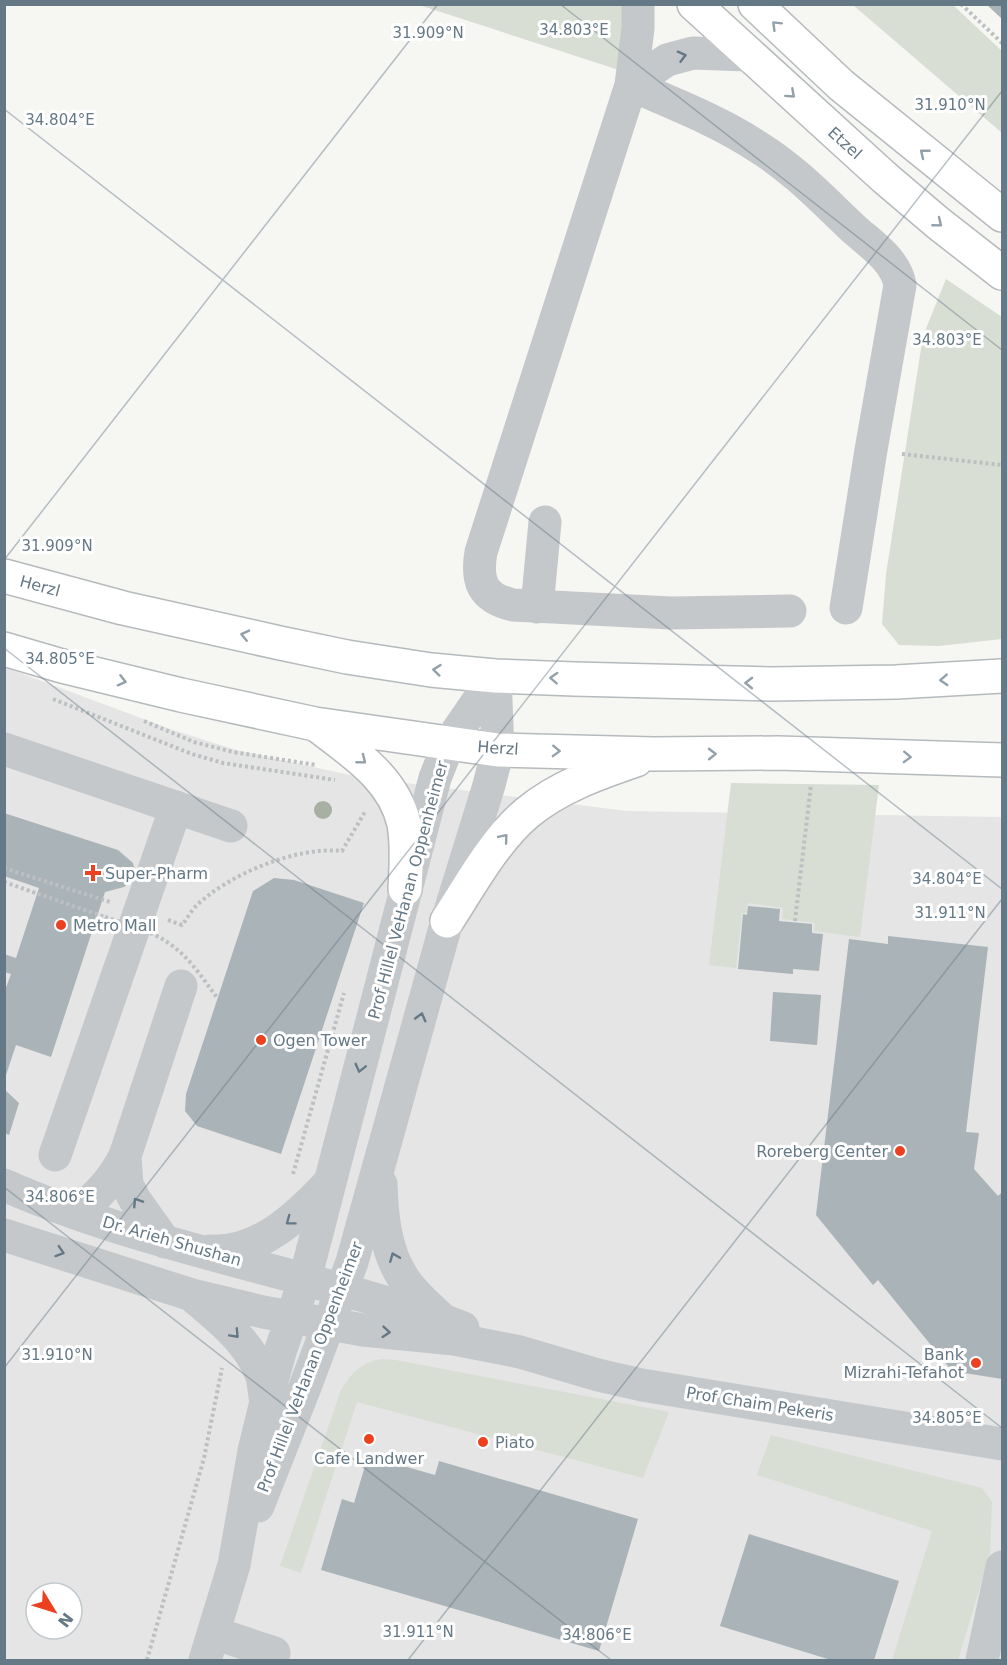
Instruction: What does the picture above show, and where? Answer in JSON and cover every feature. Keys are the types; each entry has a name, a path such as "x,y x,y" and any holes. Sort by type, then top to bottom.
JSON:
{"main road":[{"name":"Etzel","path":"694,4 747,55 894,186 1002,273"},
{"path":"755,4 841,85 1002,215"},
{"name":"Herzl","path":"4,576 123,608 346,657 495,676 772,684 896,682 1002,676"},
{"name":"Herzl","path":"4,649 171,693 315,724 498,750 653,754 778,753 1002,760"},
{"path":"315,724 370,767 394,800 404,823 407,855 405,889"},
{"path":"447,921 499,844 527,813 563,789 594,775 653,754"}],"street":[{"path":"638,4 638,28 631,85 481,552 479,575 486,591 501,602 537,607 671,613 790,610"},
{"path":"631,85 667,60 693,53 747,55"},
{"path":"631,85 717,124 758,146 792,171 892,265 899,277 900,285 846,608"},
{"path":"537,607 545,522"},
{"name":"Prof Hillel VeHanan Oppenheimer","path":"237,1554 254,1450 266,1402 305,1279 435,778 449,743 495,676"},
{"name":"Prof Hillel VeHanan Oppenheimer","path":"209,1647 237,1554 276,1462 352,1262 447,921 498,750 495,676"},
{"path":"4,749 231,826"},
{"path":"56,1155 176,807"},
{"path":"76,1212 100,1194 125,1156 181,986"},
{"path":"125,1156 127,1185 165,1242"},
{"path":"380,1162 384,1227 390,1248 401,1275 442,1319"},
{"path":"199,1251 227,1251 269,1234 291,1222 331,1180"},
{"name":"Dr. Arieh Shushan","path":"14,1193 165,1242 342,1289"},
{"path":"4,1235 192,1295 292,1318 329,1323"},
{"name":"Prof Chaim Pekeris","path":"342,1289 442,1319 520,1352"},
{"path":"192,1295 217,1316 242,1342 261,1374 266,1402"},
{"name":"Prof Chaim Pekeris","path":"329,1323 363,1330 454,1339 520,1352 598,1375 642,1385 1002,1444"},
{"path":"982,1658 1002,1567"},
{"path":"982,1658 1002,1615"},
{"path":"209,1647 274,1653"}],"path":[{"path":"961,4 1002,43"},
{"path":"871,450 1002,465"},
{"path":"48,697 192,754 223,763 345,782"},
{"path":"795,921 812,776"},
{"path":"4,868 182,925 196,907 216,891 272,862 302,853 342,851 372,800"},
{"path":"4,882 140,929 167,942 186,958 218,999"},
{"path":"290,1182 345,987"},
{"path":"147,1660 204,1458 225,1351 242,1342"}],"shaded area":[{"path":"419,5 629,5 625,72"},
{"path":"853,5 953,5 1002,51 1002,133"},
{"path":"946,279 1002,317 1002,639 939,646 899,645 882,624 886,574 923,336"},
{"path":"4,667 173,730 236,750 359,777 626,811 1002,817 1002,1660 5,1660"},
{"path":"731,783 879,785 860,937 814,931 815,923 782,919 783,908 748,903 747,913 742,913 736,968 709,965"},
{"path":"381,1359 669,1412 643,1478 357,1402 301,1573 280,1566 341,1390 358,1369"},
{"path":"771,1435 982,1488 992,1502 990,1554 958,1660 892,1660 932,1531 757,1475"}],"building":[{"path":"986,4 1002,4 1002,19"},
{"name":"Metro Mall","path":"4,813 118,850 133,863 135,871 132,880 124,887 105,892 51,1057 16,1045 5,1078 4,993 11,974 4,972 4,954 16,958 39,888 4,876"},
{"name":"Ogen Tower","path":"274,878 294,880 364,903 281,1154 197,1126 185,1111 186,1094 253,891"},
{"path":"748,906 780,909 779,921 812,924 812,933 823,934 819,971 793,969 793,974 738,969 743,914 747,915"},
{"name":"Roreberg Center","path":"888,936 988,947 966,1132 979,1133 974,1169 998,1196 1002,1192 1002,1379 952,1371 878,1280 873,1285 816,1215 849,939 888,944"},
{"path":"773,992 821,995 817,1045 770,1041"},
{"path":"4,1089 19,1103 9,1135 4,1133"},
{"path":"368,1456 435,1475 439,1461 638,1519 599,1651 321,1570 342,1499 354,1503"},
{"path":"749,1534 899,1581 874,1660 831,1660 720,1626"}],"place":[{"name":"Super-Pharm","path":"93,873"},
{"name":"Metro Mall","path":"61,925"},
{"name":"Ogen Tower","path":"261,1040"},
{"name":"Roreberg Center","path":"900,1151"},
{"name":"Bank Mizrahi-Tefahot","path":"976,1363"},
{"name":"Cafe Landwer","path":"369,1439"},
{"name":"Piato","path":"483,1442"}]}
